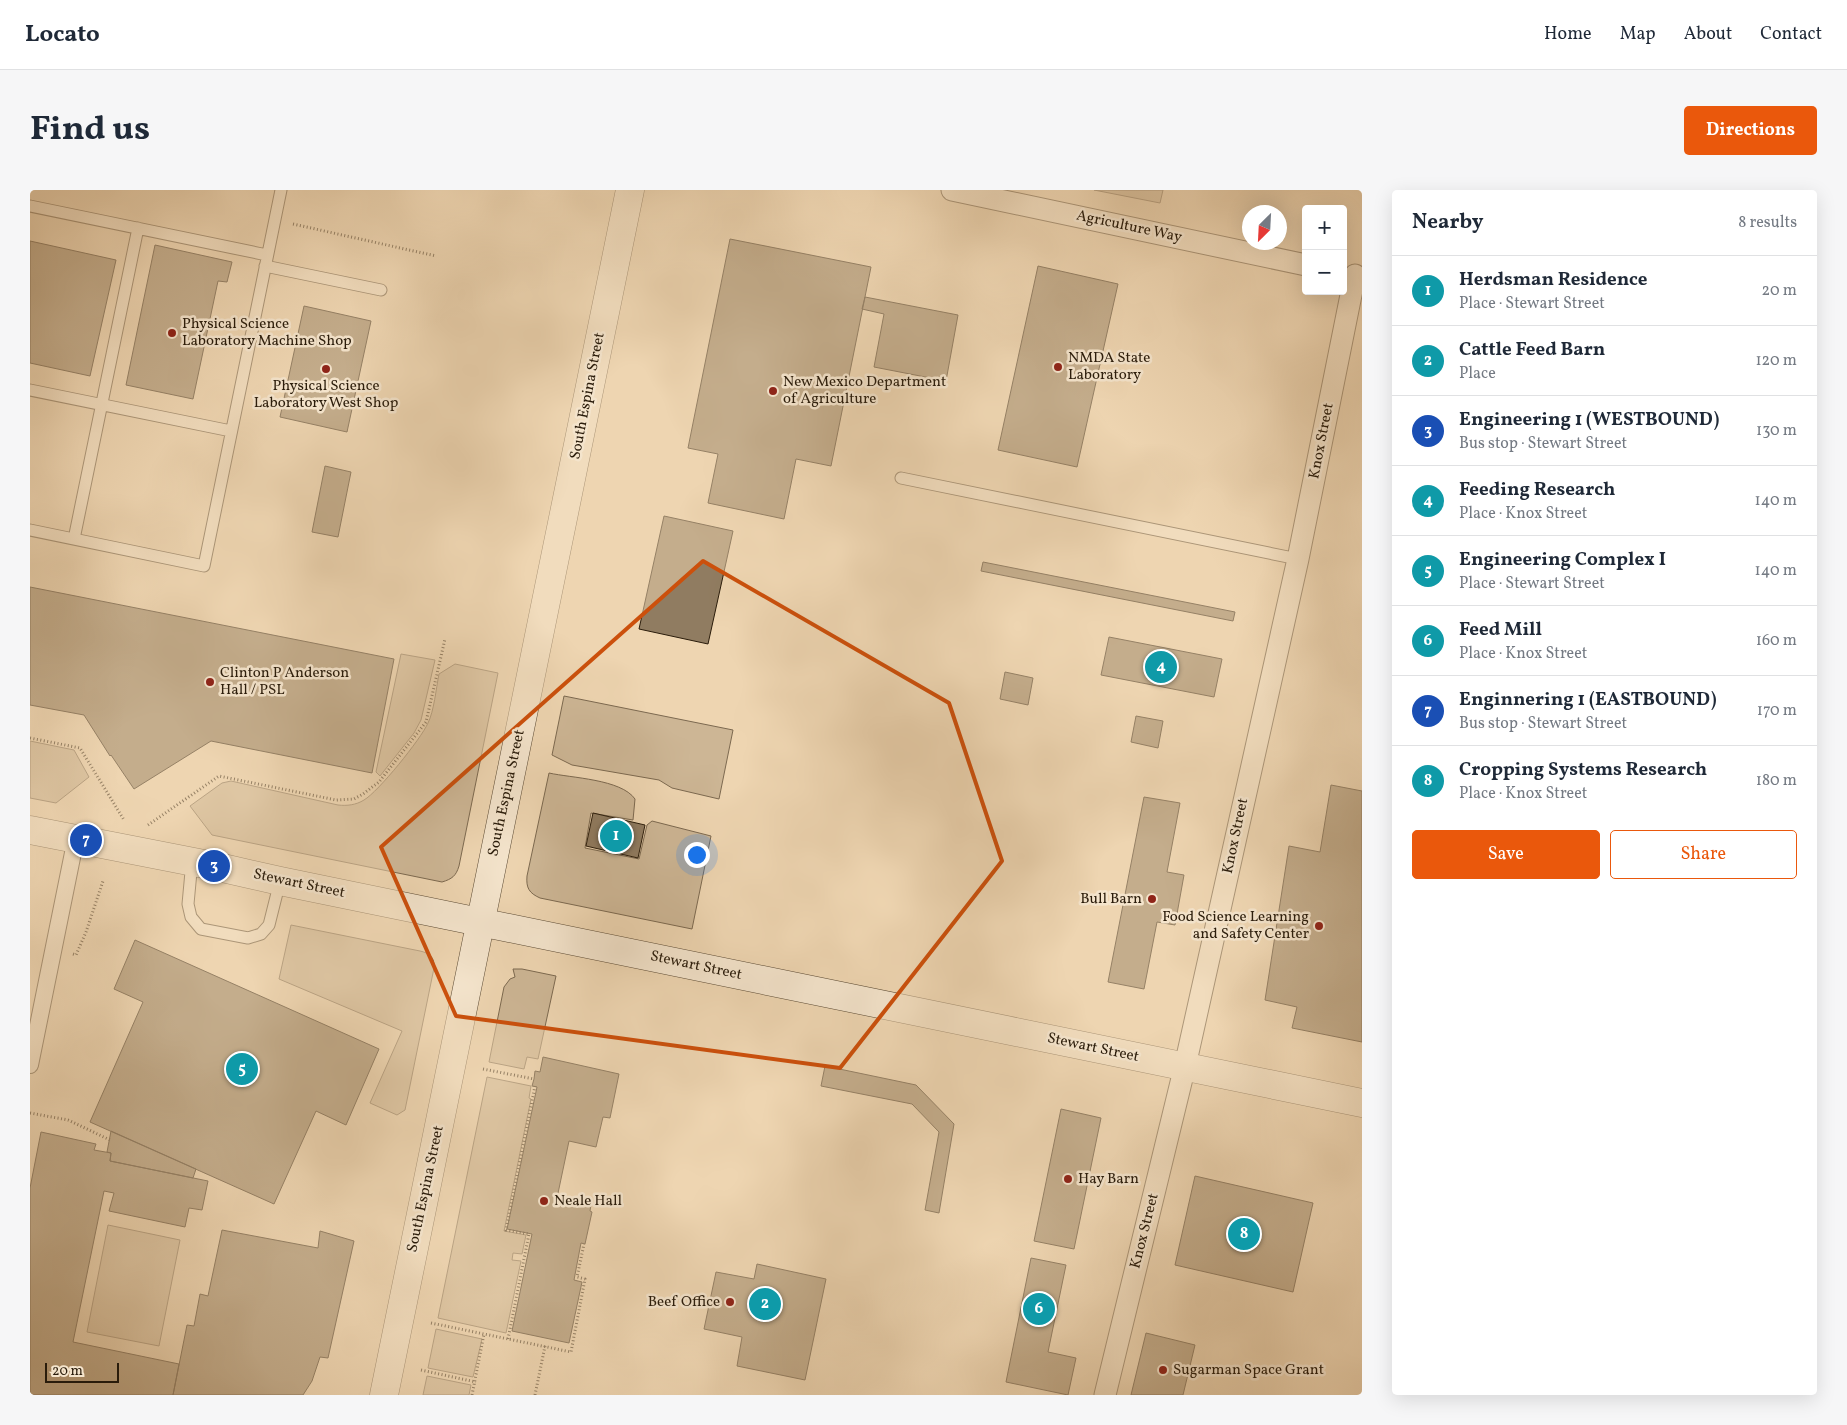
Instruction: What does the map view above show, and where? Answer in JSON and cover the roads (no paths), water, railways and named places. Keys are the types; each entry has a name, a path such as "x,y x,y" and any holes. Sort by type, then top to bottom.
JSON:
{"street":[{"name":"South Espina Street","path":"384,1395 630,190"},
{"name":"Agriculture Way","path":"952,190 1302,264"},
{"name":"Knox Street","path":"1105,1395 1185,1066 1298,559 1354,275"},
{"name":"Stewart Street","path":"30,830 192,861 280,881 1362,1103"},
{"path":"30,1064 76,838"}],"lane":[{"path":"30,530 204,566 281,190"},
{"path":"30,206 138,228 381,290"},
{"path":"74,539 138,228"},
{"path":"30,390 231,431"},
{"path":"901,478 1298,559"},
{"path":"192,861 188,904 190,917 201,929 248,938 261,934 269,925 280,881"}],"place":[{"name":"Physical Science Laboratory Machine Shop","path":"172,333"},
{"name":"NMDA State Laboratory","path":"1058,367"},
{"name":"Physical Science Laboratory West Shop","path":"326,369"},
{"name":"New Mexico Department of Agriculture","path":"773,391"},
{"name":"Feeding Research","path":"1161,667"},
{"name":"Clinton P Anderson Hall / PSL","path":"210,682"},
{"name":"Herdsman Residence","path":"616,836"},
{"name":"Enginnering 1 (EASTBOUND)","path":"86,840"},
{"name":"Engineering 1 (WESTBOUND)","path":"214,866"},
{"name":"Bull Barn","path":"1152,899"},
{"name":"Food Science Learning and Safety Center","path":"1319,926"},
{"name":"Engineering Complex I","path":"242,1069"},
{"name":"Hay Barn","path":"1068,1179"},
{"name":"Neale Hall","path":"544,1201"},
{"name":"Cropping Systems Research","path":"1244,1234"},
{"name":"Beef Office","path":"730,1302"},
{"name":"Cattle Feed Barn","path":"765,1304"},
{"name":"Feed Mill","path":"1039,1309"},
{"name":"Sugarman Space Grant","path":"1163,1370"}]}
